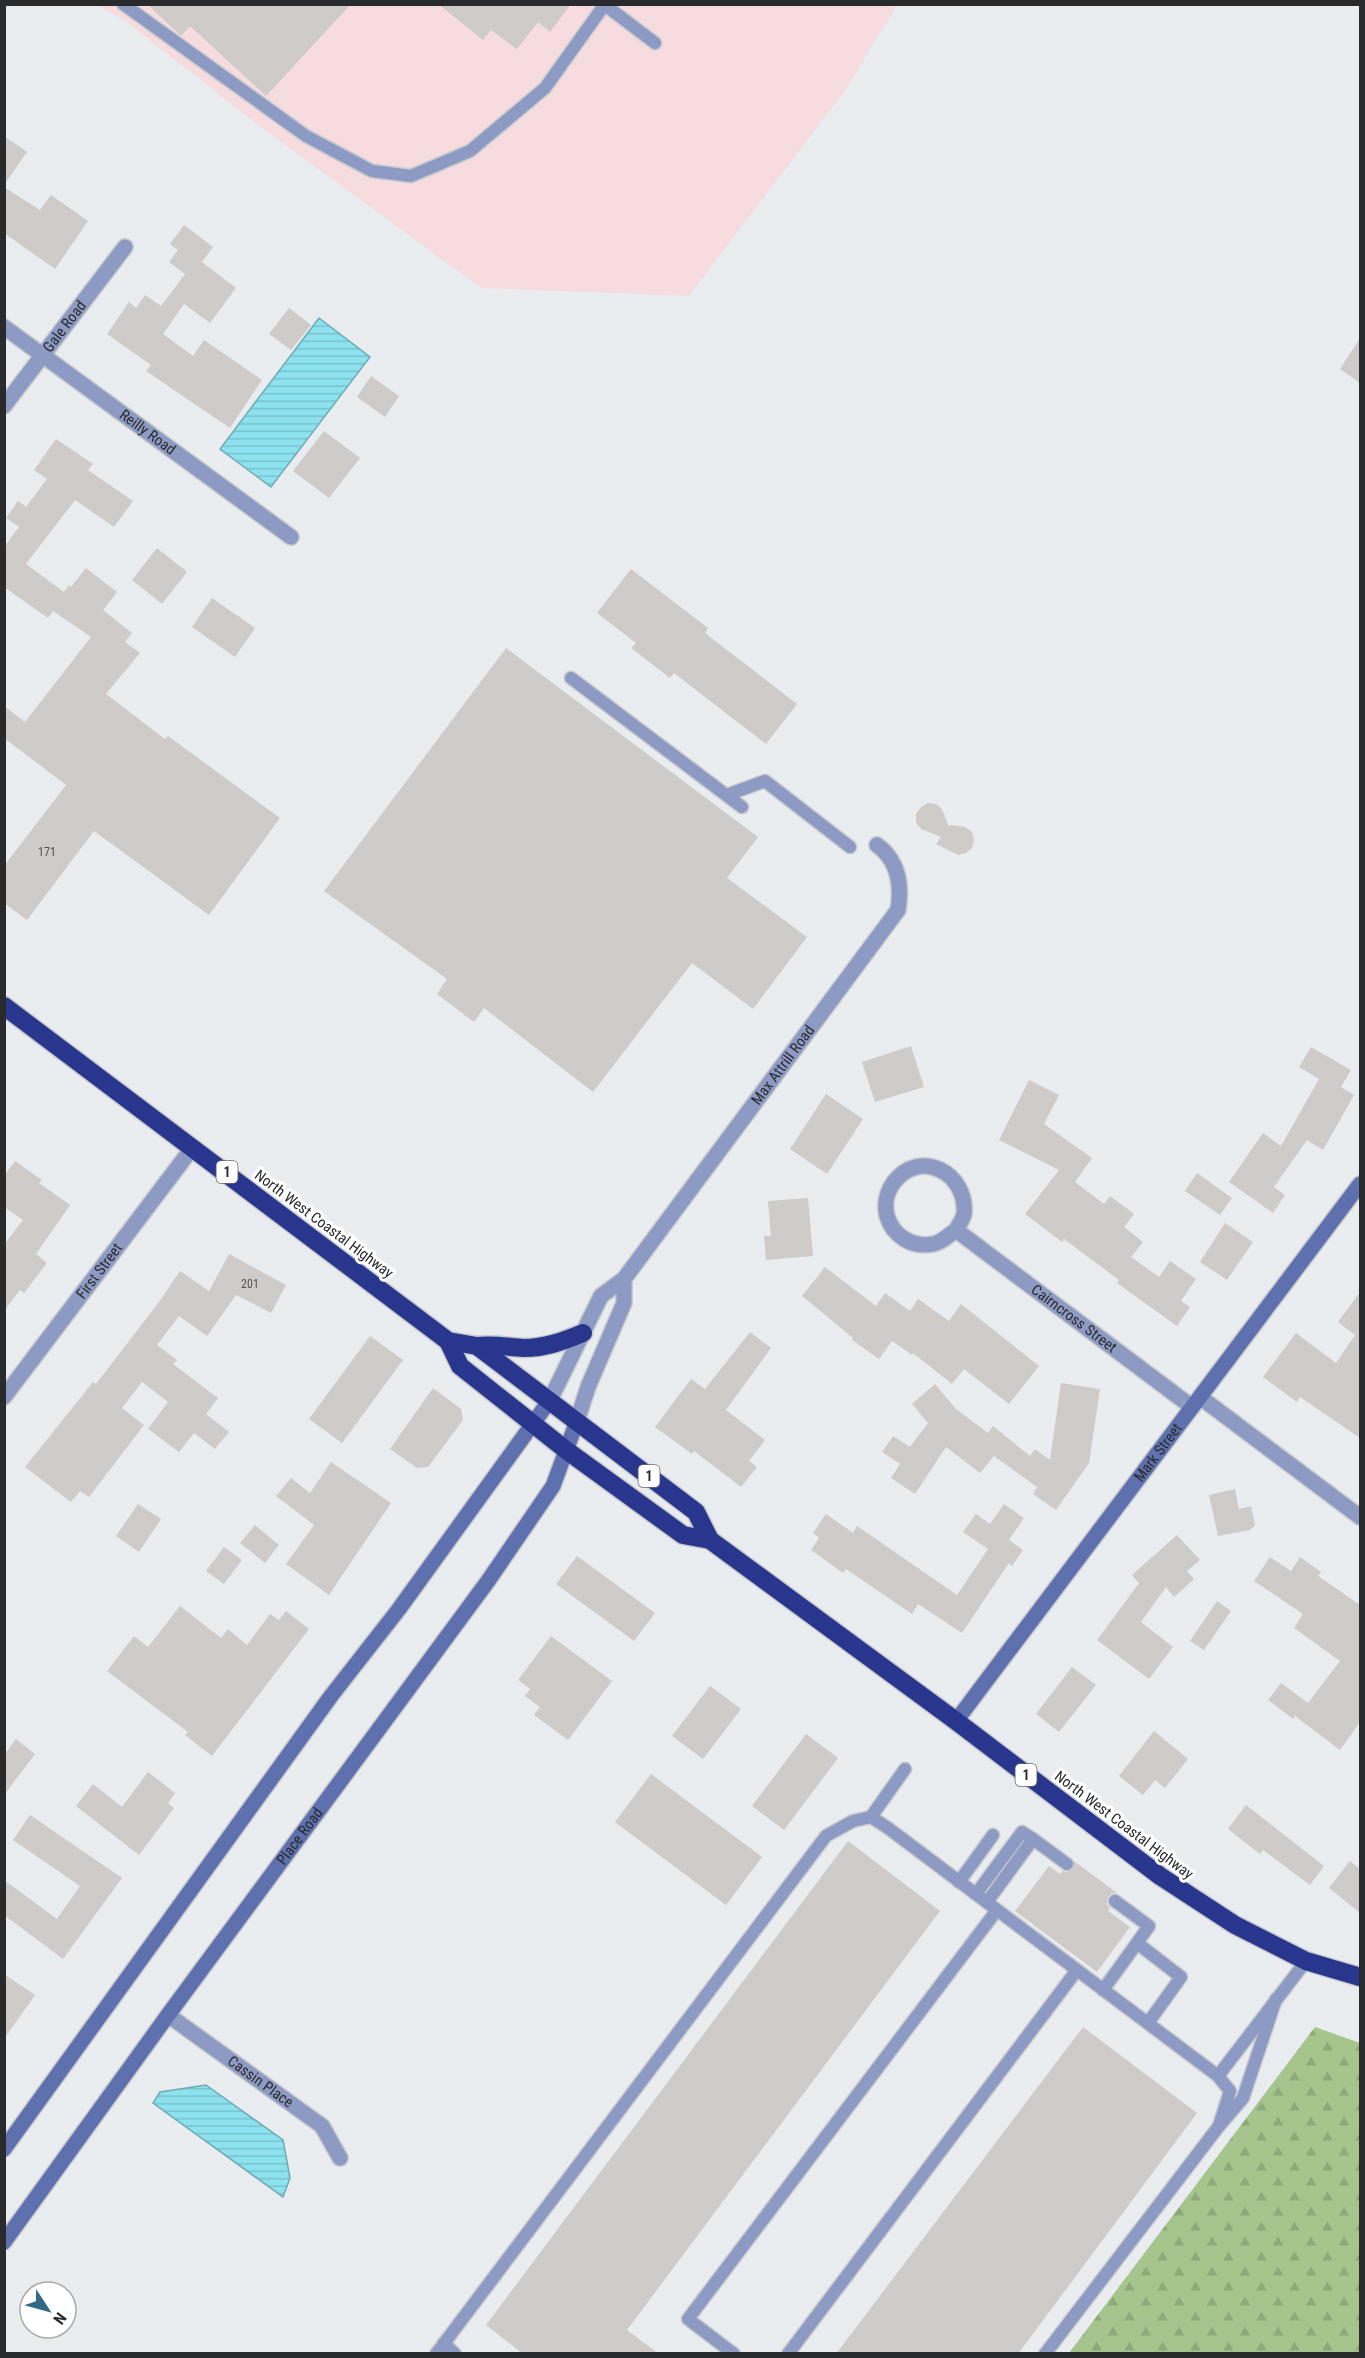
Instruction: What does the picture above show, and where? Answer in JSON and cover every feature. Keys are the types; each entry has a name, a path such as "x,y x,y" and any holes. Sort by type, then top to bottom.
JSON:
{"highway":[{"name":"North West Coastal Highway","path":"4,1006 448,1341 460,1366 566,1450 682,1535 710,1540 956,1721 1160,1876 1235,1925 1306,1961 1360,1977"},
{"path":"477,1346 496,1344 524,1348 556,1344 583,1333"},
{"name":"North West Coastal Highway","path":"448,1341 477,1346 550,1400 696,1512 710,1540"}],"street":[{"name":"Gale Road","path":"4,406 125,247"},
{"name":"Reilly Road","path":"4,327 291,537"},
{"name":"Max Attrill Road","path":"550,1400 601,1296 624,1279 898,910 899,877 892,860 875,844"},
{"name":"First Street","path":"4,1397 193,1147"},
{"path":"917,1166 933,1167 953,1178 962,1191 964,1215 956,1230 935,1244 916,1245 903,1239 890,1225 885,1206 888,1191 900,1174 917,1166"},
{"name":"Mark Street","path":"956,1721 1360,1184"},
{"name":"Cairncross Street","path":"956,1230 1360,1517"},
{"path":"577,1421 588,1387 624,1303 624,1279"},
{"path":"4,2149 324,1706 399,1609 550,1400"},
{"name":"Place Road","path":"4,2242 488,1581 553,1486 577,1421"},
{"name":"Cassin Place","path":"168,2015 322,2126 340,2158"}],"lane":[{"path":"123,4 306,136 372,171 411,176 470,151 544,88 605,5 655,43"},
{"path":"571,678 742,807"},
{"path":"727,795 765,782 850,847"},
{"path":"455,2354 440,2348 826,1836 854,1821 871,1817 905,1769"},
{"path":"871,1817 1218,2076 1230,2091 1219,2126"},
{"path":"976,1894 1022,1832 1067,1864"},
{"path":"959,1882 993,1835"},
{"path":"987,1902 1033,1839"},
{"path":"1103,1990 1149,1926 1115,1901"},
{"path":"734,2354 688,2319 997,1910"},
{"path":"1137,1943 1181,1977 1148,2023"},
{"path":"1218,2076 1306,1961"},
{"path":"788,2354 1077,1970"},
{"path":"1045,2354 1219,2126 1243,2098 1276,2000"}],"shaded area":[{"path":"96,5 897,5 846,89 689,296 481,288 254,122 124,20"}],"green space":[{"path":"1315,2027 1360,2043 1360,2353 1069,2353"}],"water":[{"path":"319,318 370,357 271,487 220,449"},
{"path":"206,2085 283,2140 290,2178 283,2197 153,2103 160,2092"}],"building":[{"path":"147,4 351,4 266,96 190,26 181,36"},
{"path":"438,4 571,4 550,32 538,22 517,49 491,30 483,40"},
{"path":"4,136 27,152 4,185"},
{"path":"4,187 40,210 51,195 88,221 55,269 4,233"},
{"path":"184,225 213,247 202,262 236,288 210,323 184,304 163,334 193,356 204,340 262,380 230,428 146,371 151,365 107,334 129,302 136,308 145,295 161,306 185,274 169,262 178,250 170,244"},
{"path":"289,308 311,325 291,350 269,334"},
{"path":"1360,338 1360,383 1340,369"},
{"path":"371,376 399,396 385,417 357,397"},
{"path":"324,431 360,458 329,498 293,471"},
{"path":"56,439 93,464 88,470 133,501 114,527 75,500 26,564 64,592 86,568 117,592 103,610 132,633 125,642 140,653 106,694 165,739 168,736 280,818 209,915 94,831 27,920 4,903 4,866 66,785 4,738 4,706 25,722 91,637 53,611 48,618 4,587 4,547 19,527 6,518 18,501 26,507 47,479 34,470"},
{"path":"157,548 187,572 162,604 132,580"},
{"path":"631,569 708,628 705,633 797,704 766,744 674,673 670,678 631,648 636,643 597,613"},
{"path":"212,598 255,628 235,657 192,627"},
{"path":"506,648 758,837 727,878 807,937 753,1009 692,963 593,1092 484,1008 474,1022 437,994 447,979 324,891"},
{"path":"928,803 936,804 942,809 949,827 950,825 965,827 972,832 974,840 972,848 958,855 936,844 941,837 921,829 916,822 916,814"},
{"path":"911,1046 924,1087 875,1102 862,1062"},
{"path":"1311,1047 1351,1070 1341,1087 1354,1095 1323,1150 1307,1140 1274,1187 1285,1195 1273,1213 1229,1182 1263,1133 1281,1146 1319,1079 1299,1067"},
{"path":"1029,1080 1059,1095 1044,1124 1092,1158 1075,1182 1104,1204 1110,1196 1134,1214 1124,1227 1143,1242 1131,1257 1159,1277 1170,1261 1196,1279 1181,1301 1190,1307 1177,1326 1117,1283 1119,1280 1064,1239 1062,1242 1025,1214 1059,1170 999,1140"},
{"path":"826,1094 863,1119 827,1174 790,1149"},
{"path":"15,1161 42,1180 39,1183 70,1205 36,1254 47,1263 24,1293 20,1290 4,1311 4,1245 23,1220 4,1207 4,1176"},
{"path":"1197,1173 1232,1198 1220,1215 1185,1191"},
{"path":"808,1198 813,1256 766,1260 764,1236 771,1236 768,1201"},
{"path":"1225,1223 1253,1242 1227,1280 1200,1262"},
{"path":"229,1254 286,1285 271,1313 236,1295 207,1336 179,1316 157,1345 177,1360 173,1364 218,1398 206,1414 229,1432 215,1449 194,1433 179,1452 148,1429 168,1402 142,1382 122,1408 144,1425 89,1497 80,1491 71,1502 25,1467 93,1382 96,1384 180,1271 209,1291"},
{"path":"825,1267 876,1306 885,1293 910,1311 918,1299 949,1321 961,1304 1039,1366 1009,1404 964,1369 952,1384 913,1353 912,1355 892,1341 879,1359 852,1340 853,1338 802,1296"},
{"path":"1360,1292 1360,1438 1300,1397 1297,1402 1263,1377 1296,1333 1336,1363 1355,1335 1338,1322"},
{"path":"750,1332 771,1348 726,1410 765,1440 749,1461 757,1467 741,1487 694,1451 692,1454 655,1427 691,1379 705,1389"},
{"path":"370,1336 403,1360 342,1443 309,1419"},
{"path":"1061,1383 1100,1389 1089,1463 1056,1510 1033,1494 1037,1487 994,1456 980,1473 946,1447 915,1494 891,1478 900,1464 882,1452 893,1436 910,1447 928,1423 912,1404 935,1384 956,1409 988,1433 993,1426 1030,1456 1035,1449 1050,1460"},
{"path":"433,1388 461,1409 463,1420 428,1467 417,1468 390,1449"},
{"path":"331,1462 391,1503 329,1595 286,1564 314,1525 276,1496 291,1478 310,1493"},
{"path":"1235,1489 1239,1509 1251,1506 1255,1525 1250,1530 1218,1536 1209,1495"},
{"path":"138,1504 161,1519 139,1552 116,1536"},
{"path":"1004,1504 1024,1518 1009,1540 1023,1550 1012,1566 1009,1563 962,1633 918,1604 912,1614 846,1569 843,1573 811,1550 819,1538 813,1533 826,1514 853,1533 857,1526 957,1595 988,1549 963,1532 976,1514 990,1524"},
{"path":"255,1525 279,1545 265,1563 240,1543"},
{"path":"1177,1535 1200,1560 1187,1571 1194,1579 1174,1597 1166,1587 1141,1622 1173,1647 1149,1679 1097,1640 1139,1583 1132,1575"},
{"path":"224,1547 242,1560 224,1584 206,1571"},
{"path":"577,1556 655,1613 634,1641 556,1584"},
{"path":"1270,1557 1291,1571 1300,1557 1321,1572 1318,1576 1360,1605 1360,1722 1340,1750 1295,1716 1293,1719 1268,1700 1281,1683 1308,1703 1340,1661 1294,1628 1303,1614 1254,1581"},
{"path":"1217,1601 1231,1611 1204,1650 1190,1641"},
{"path":"180,1606 221,1638 228,1629 247,1645 270,1614 279,1620 286,1611 309,1629 212,1756 185,1735 188,1732 107,1671 134,1636 148,1647"},
{"path":"551,1636 612,1681 568,1740 534,1715 540,1707 525,1696 530,1689 518,1680"},
{"path":"1072,1667 1096,1685 1059,1732 1036,1714"},
{"path":"710,1686 741,1709 703,1759 672,1736"},
{"path":"1154,1731 1188,1759 1165,1788 1155,1780 1143,1795 1119,1776"},
{"path":"806,1734 838,1758 784,1830 752,1806"},
{"path":"16,1739 35,1754 4,1795 4,1755"},
{"path":"148,1772 175,1793 168,1803 174,1808 139,1855 76,1806 93,1784 122,1807"},
{"path":"651,1774 762,1857 726,1905 615,1822"},
{"path":"1246,1805 1324,1866 1310,1885 1263,1850 1260,1854 1228,1829"},
{"path":"30,1815 122,1878 63,1959 4,1915 4,1880 57,1919 80,1886 13,1840"},
{"path":"848,1841 940,1911 627,2330 659,2354 523,2354 486,2325"},
{"path":"1074,1861 1117,1893 1112,1893 1108,1897 1107,1904 1110,1908 1108,1911 1130,1927 1097,1972 1015,1911 1049,1866 1060,1874 1062,1871 1067,1872 1073,1869"},
{"path":"1350,1861 1360,1869 1360,1913 1329,1888"},
{"path":"4,1974 35,1995 4,2039"},
{"path":"1083,2027 1197,2113 1018,2354 836,2354"}]}
